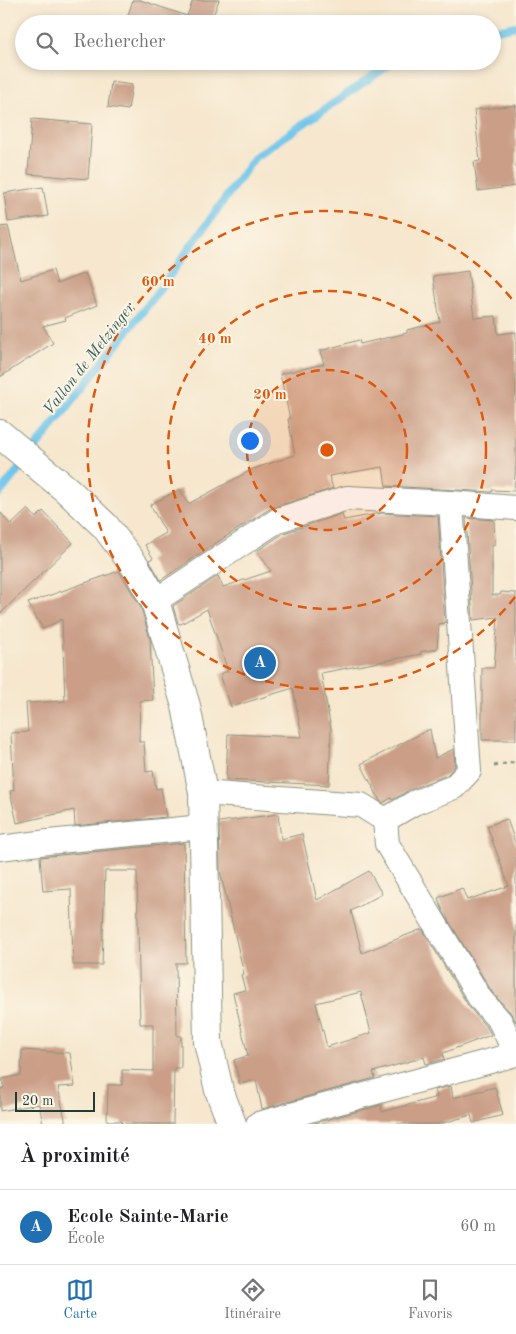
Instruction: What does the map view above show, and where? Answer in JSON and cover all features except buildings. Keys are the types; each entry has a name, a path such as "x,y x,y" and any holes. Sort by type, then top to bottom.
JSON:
{"street":[{"path":"0,434 105,526 135,566 155,601 186,706 203,793 208,1042 219,1090 232,1124"},
{"path":"155,601 278,520 347,498 516,508"},
{"path":"385,820 414,803 454,787 469,771 451,503"},
{"path":"203,793 361,805 385,820"},
{"path":"258,1124 516,1054 500,1020 480,1000 387,844 385,820"},
{"path":"0,848 203,827"}],"waterway":[{"name":"Vallon de Metzinger","path":"501,29 516,26"},
{"name":"Vallon de Metzinger","path":"0,493 158,292 255,157 382,70"}],"place":[{"name":"Ecole Sainte-Marie","path":"260,663"}]}
